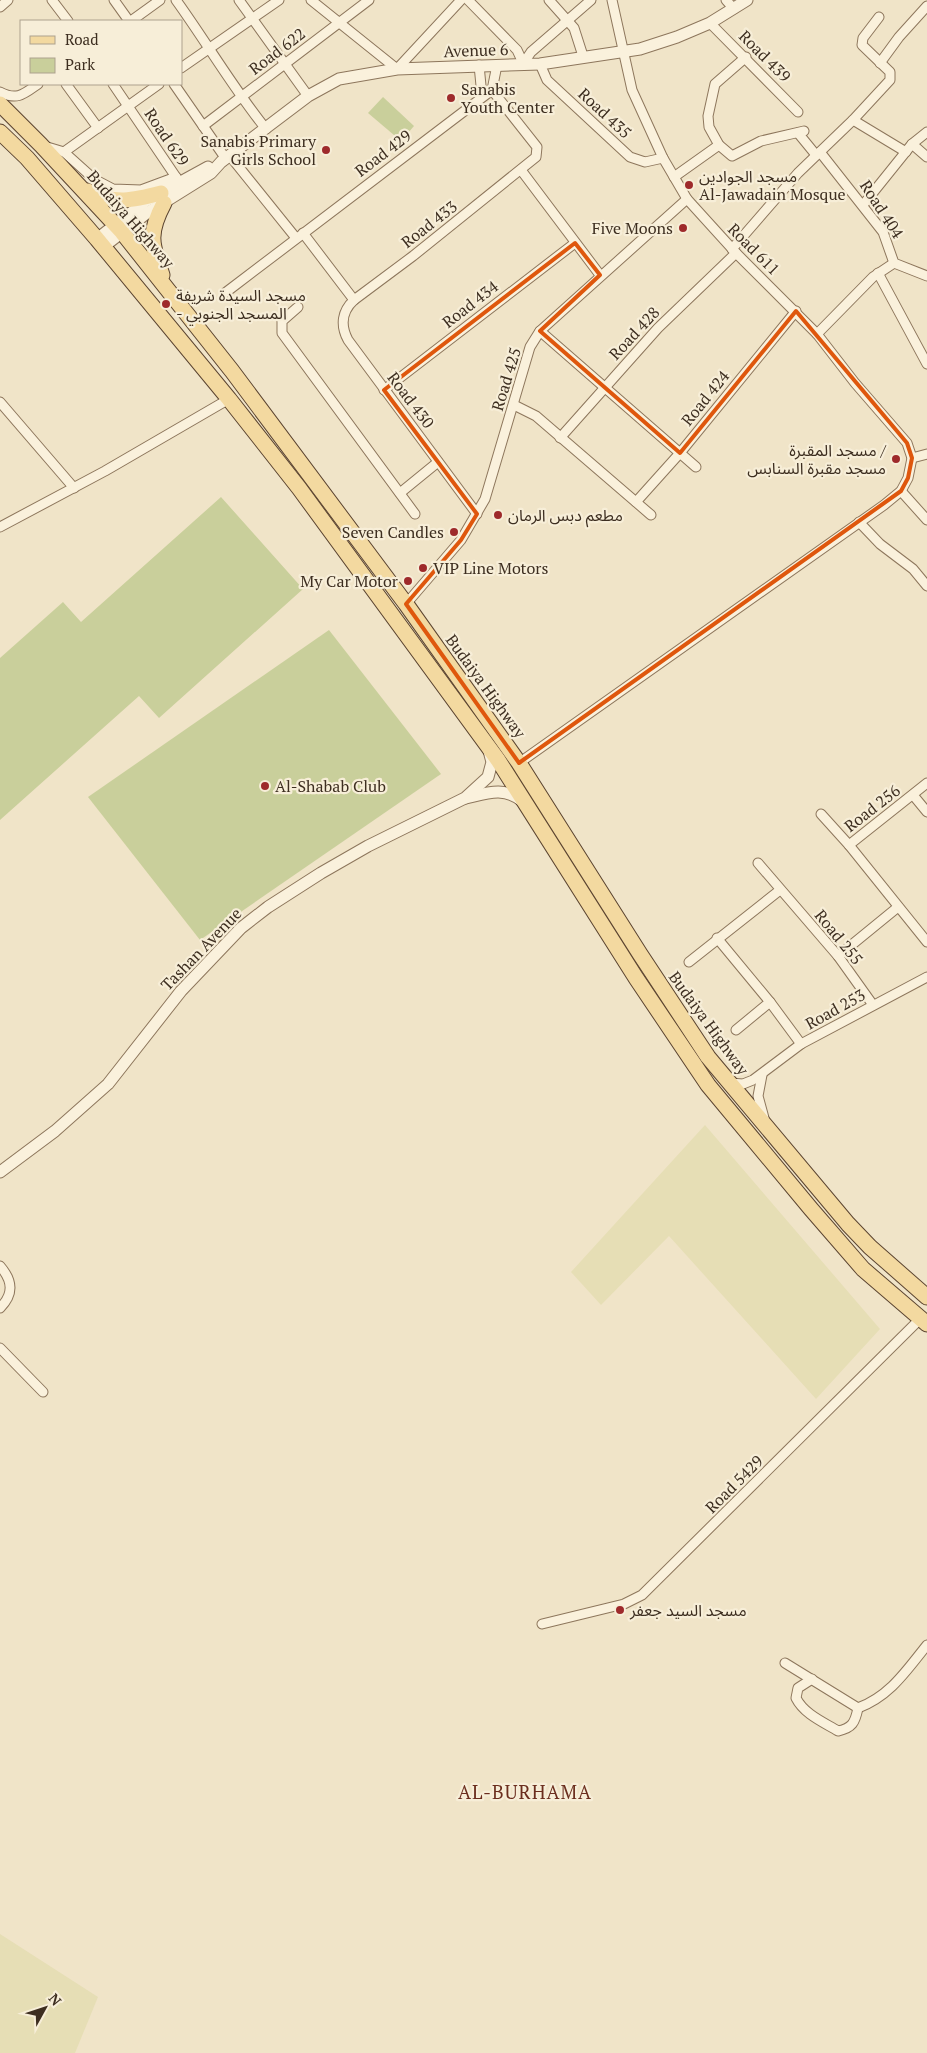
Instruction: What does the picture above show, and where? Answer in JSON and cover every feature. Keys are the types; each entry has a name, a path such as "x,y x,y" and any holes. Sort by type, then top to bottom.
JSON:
{"main road":[{"name":"Budaiya Highway","path":"0,104 118,228 166,286 406,604 519,763 676,1010 730,1083 848,1224 870,1247 927,1297"},
{"name":"Budaiya Highway","path":"0,132 27,158 100,243 230,399 299,488 482,737 528,806 636,978 708,1085 798,1194 864,1269 923,1322"},
{"path":"79,186 100,197 115,201 162,198 152,236 154,252 166,286"}],"street":[{"path":"0,8 8,0"},
{"path":"52,0 67,20"},
{"path":"114,0 129,20"},
{"path":"131,20 160,0"},
{"path":"176,0 210,47 240,98 266,129"},
{"path":"239,0 308,96"},
{"path":"182,67 279,0"},
{"path":"311,0 397,69 461,0"},
{"name":"Road 622","path":"203,126 369,0"},
{"name":"Road 435","path":"468,0 530,64 630,156 645,162 663,158"},
{"path":"549,0 576,33 583,56"},
{"path":"530,64 528,58 531,52 591,0"},
{"name":"Road 611","path":"612,0 625,50 632,90 663,158 687,199 734,251 817,334 855,383 907,443 912,458"},
{"name":"Avenue 6","path":"100,243 118,228 162,198 211,173 226,159 308,96 340,79 397,69 530,64 640,49 677,38 710,23 730,4 747,0"},
{"path":"879,17 862,43 863,48 880,63 899,36 927,6"},
{"name":"Road 439","path":"710,23 798,112"},
{"path":"674,177 719,145 708,122 715,84 746,58"},
{"name":"Road 428","path":"560,438 658,328 734,251 798,173 853,120 890,80 891,75 880,63"},
{"path":"479,65 482,96"},
{"path":"492,90 497,65"},
{"path":"0,92 11,97 19,97 37,85"},
{"path":"67,85 98,128"},
{"name":"Road 629","path":"114,85 178,180"},
{"path":"64,152 158,85"},
{"path":"175,85 226,159 299,235 354,300"},
{"name":"Road 429","path":"225,293 492,90"},
{"name":"Road 433","path":"354,300 536,157 537,147 492,90"},
{"path":"853,120 927,157"},
{"name":"Road 404","path":"719,145 732,156 761,141 801,132 818,154 864,205 883,232 894,263 927,276"},
{"path":"864,205 909,148 927,132"},
{"path":"41,145 64,152 94,179 114,188 141,190 178,180"},
{"name":"Avenue 6","path":"162,198 178,180 226,159"},
{"path":"521,170 600,275"},
{"name":"Road 425","path":"406,604 456,546 485,499 530,347 540,331 600,275 687,199"},
{"name":"Road 434","path":"384,390 575,243"},
{"name":"Road 404","path":"817,334 860,288 894,263"},
{"path":"878,273 927,364"},
{"name":"Road 430","path":"354,300 346,308 343,318 345,335 477,514"},
{"path":"298,307 282,321 282,333 415,514"},
{"name":"Road 424","path":"636,502 680,453 796,311"},
{"path":"540,331 603,388 696,467"},
{"path":"0,527 74,488 230,399"},
{"path":"0,402 74,488"},
{"path":"514,405 531,413 651,515"},
{"path":"519,763 901,491 908,478 912,458 927,454"},
{"path":"400,493 438,462"},
{"path":"901,491 927,520"},
{"path":"859,522 880,544 913,569 927,586"},
{"path":"464,798 488,777 491,770 490,754 482,737"},
{"name":"Road 256","path":"849,845 927,782"},
{"path":"464,798 496,791 508,792 528,806"},
{"name":"Road 256","path":"913,795 927,812"},
{"name":"Tashan Avenue","path":"0,1172 68,1121 108,1084 180,991 241,928 268,907 321,873 368,846 464,798"},
{"name":"Road 256","path":"821,814 849,845 927,942"},
{"name":"Road 255","path":"758,863 838,956 873,1005"},
{"path":"689,962 780,890"},
{"path":"838,956 898,907"},
{"path":"718,938 801,1044"},
{"name":"Road 253","path":"730,1083 748,1082 762,1075 801,1044 927,978"},
{"path":"736,1030 770,1002"},
{"path":"762,1075 758,1096 769,1128"},
{"path":"0,1266 10,1283 11,1292 0,1308"},
{"name":"Road 5429","path":"542,1624 624,1604 642,1595 923,1322"},
{"path":"0,1348 43,1392"},
{"path":"858,1708 876,1701 886,1694 927,1645"},
{"path":"785,1662 858,1708"},
{"path":"812,1679 798,1688 796,1698 800,1705 811,1714 838,1731 849,1728 854,1724 858,1708"}],"highlighted area":[{"path":"575,243 600,275 540,331 603,388 680,453 796,311 907,443 912,458 908,478 901,491 519,763 406,604 461,540 477,514 384,390"}],"shaded area":[{"path":"705,1125 880,1329 816,1399 669,1236 601,1305 571,1272"},
{"path":"0,1934 98,1997 75,2053 0,2053"}],"green space":[{"path":"383,97 414,126 401,141 368,113"},
{"path":"221,497 303,589 159,718 139,696 0,820 0,658 63,602 81,622"},
{"name":"Al-Shabab Club","path":"329,630 441,774 200,940 88,797"}],"place":[{"name":"Sanabis Youth Center","path":"451,98"},
{"name":"Sanabis Primary Girls School","path":"326,150"},
{"name":"مسجد الجوادين Al-Jawadain Mosque","path":"689,185"},
{"name":"Five Moons","path":"683,228"},
{"name":"مسجد السيدة شريفة - المسجد الجنوبي","path":"166,304"},
{"name":"مسجد المقبرة / مسجد مقبرة السنابس","path":"896,459"},
{"name":"مطعم دبس الرمان","path":"498,515"},
{"name":"Seven Candles","path":"454,532"},
{"name":"VIP Line Motors","path":"423,568"},
{"name":"My Car Motor","path":"408,581"},
{"name":"Al-Shabab Club","path":"265,786"},
{"name":"مسجد السيد جعفر","path":"620,1610"}],"district":[{"name":"AL-BURHAMA","path":"525,1792"}]}
